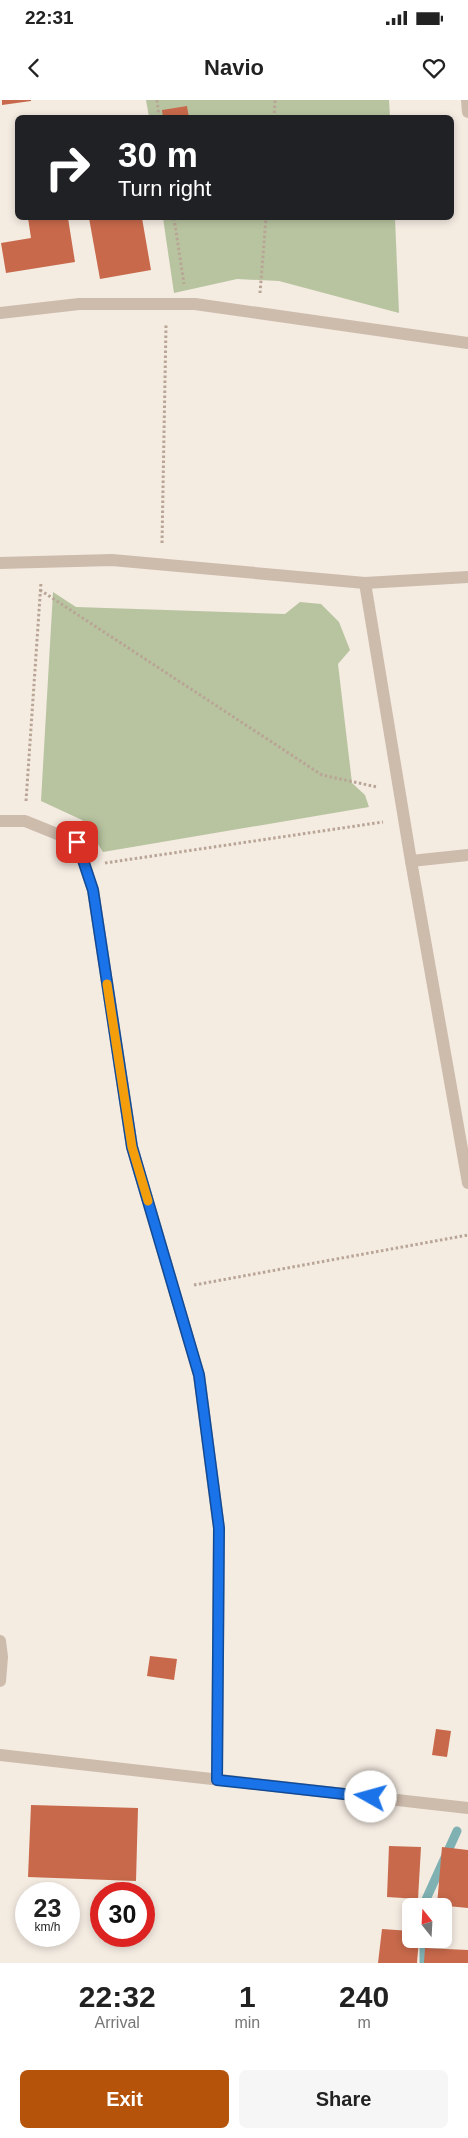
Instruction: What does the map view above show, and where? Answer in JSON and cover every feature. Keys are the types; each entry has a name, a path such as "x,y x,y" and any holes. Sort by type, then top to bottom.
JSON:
{"street":[{"path":"467,100 468,112"},
{"path":"0,313 79,304 187,304 468,343"},
{"path":"0,562 112,560 366,583 468,577"},
{"path":"366,583 411,861 468,1183"},
{"path":"0,821 25,821 77,842 93,890 132,1147 199,1375 219,1528 217,1780"},
{"path":"411,861 468,855"},
{"path":"0,1641 2,1657 0,1681"},
{"path":"0,1756 468,1808"}],"path":[{"path":"156,100 158,115"},
{"path":"274,115 275,100"},
{"path":"174,220 187,304"},
{"path":"258,313 266,220"},
{"path":"162,564 167,304"},
{"path":"25,821 42,562"},
{"path":"40,590 322,775 400,792"},
{"path":"85,866 404,819"},
{"path":"174,1289 468,1236"}],"green space":[{"path":"146,100 389,100 390,115 149,115"},
{"path":"163,220 395,220 399,313 279,281 237,279 174,293"},
{"path":"53,592 76,607 285,614 300,602 321,604 339,622 350,650 338,664 352,783 365,795 369,807 103,852 82,820 41,801"}],"building":[{"path":"2,100 31,100 31,101 2,105"},
{"path":"187,106 188,115 163,115 162,110"},
{"path":"28,220 68,220 75,262 6,273 1,243 31,238"},
{"path":"89,220 142,220 151,270 100,279"},
{"path":"150,1656 177,1659 174,1680 147,1676"},
{"path":"436,1729 451,1731 447,1757 432,1755"},
{"path":"31,1805 138,1808 136,1881 28,1877"},
{"path":"389,1846 421,1847 418,1898 387,1897"},
{"path":"442,1847 468,1850 468,1908 452,1906 452,1898 438,1898"},
{"path":"382,1929 402,1930 402,1948 418,1948 417,1963 378,1963"},
{"path":"425,1948 468,1950 468,1963 424,1963"}],"waterway":[{"path":"427,1898 457,1831"},
{"path":"424,1948 424,1963"}],"slow traffic":[{"path":"107,984 132,1147 148,1201"}],"route":[{"path":"77,842 93,890 132,1147 199,1375 219,1528 217,1780 371,1797"}]}
